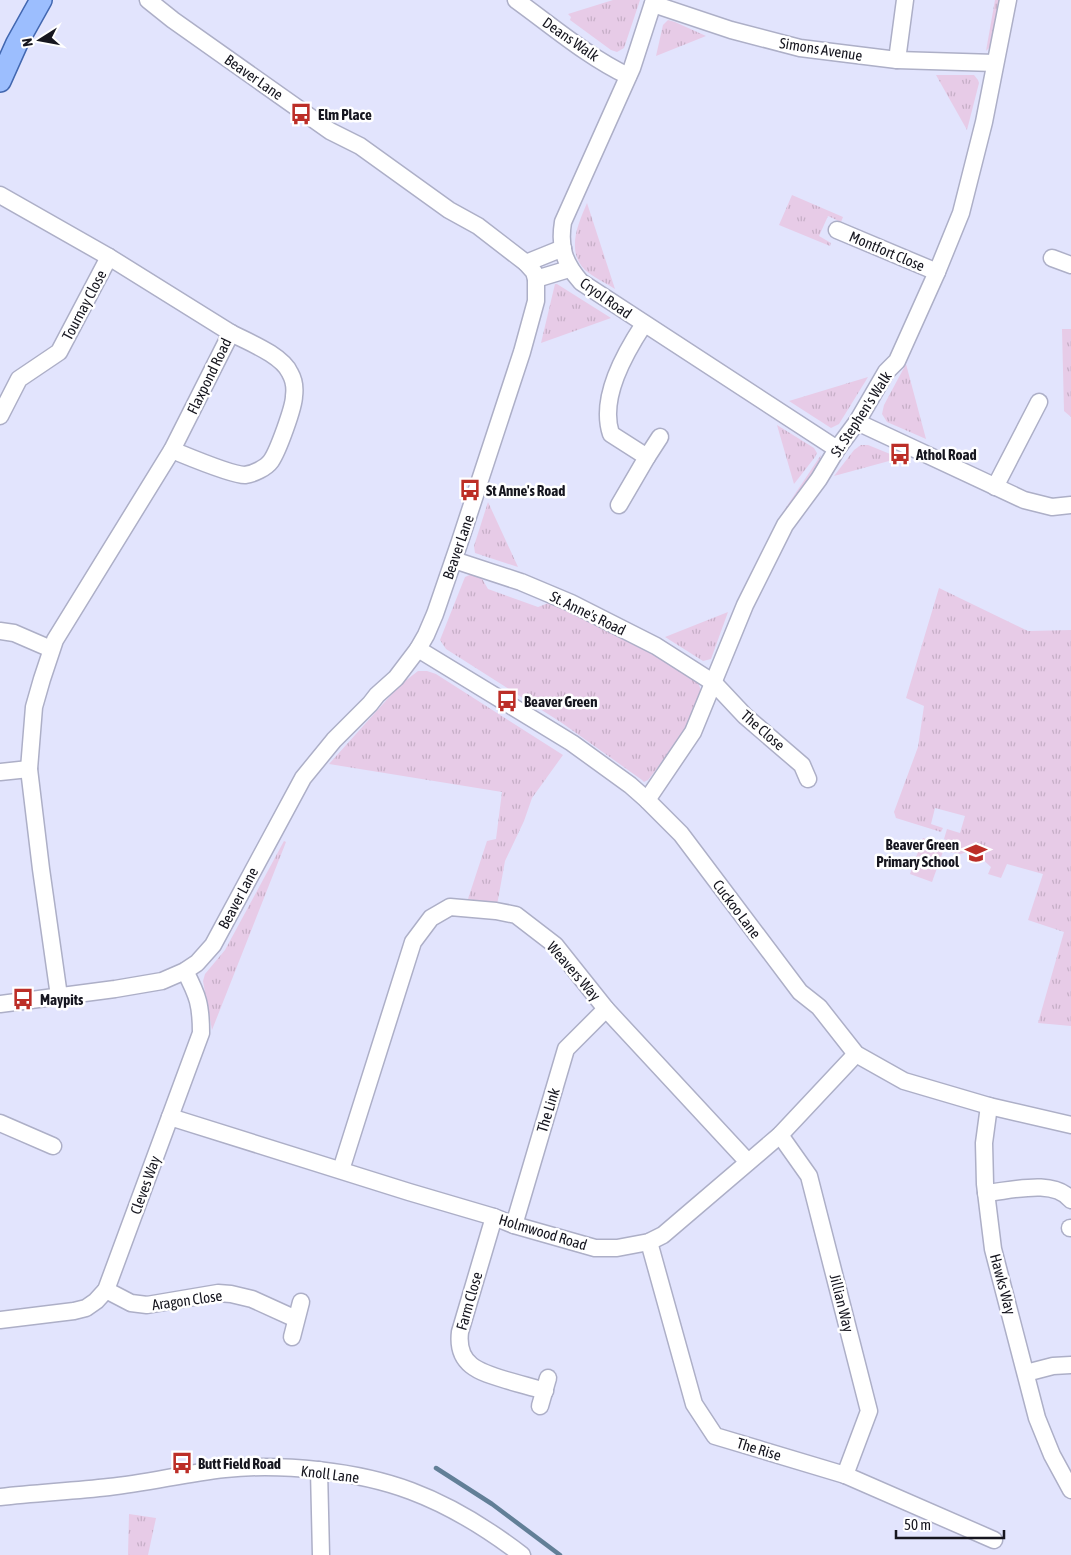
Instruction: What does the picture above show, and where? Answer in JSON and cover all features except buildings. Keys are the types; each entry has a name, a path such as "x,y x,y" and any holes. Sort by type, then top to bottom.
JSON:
{"main road":[{"path":"0,81 17,43 41,0"}],"street":[{"name":"Beaver Lane","path":"0,1004 162,981 185,971 197,963 213,945 303,778 334,740 396,678 418,649 435,614 454,560 522,352 536,301 534,272 526,263 478,226 449,210 360,146 330,131 173,20 148,0"},
{"name":"Deans Walk","path":"516,0 594,56 628,76"},
{"path":"897,60 905,0"},
{"name":"St. Stephen's Walk","path":"648,800 693,732 745,605 785,525 820,479 837,449 857,422 886,372 897,361 937,272 960,213 984,122 1008,0"},
{"name":"Cryol Road","path":"653,2 628,76 563,222 561,234 569,269 581,282 837,449"},
{"name":"Simons Avenue","path":"653,2 731,30 800,48 897,60 995,63"},
{"name":"Flaxpond Road","path":"0,195 109,257 231,332 172,450 55,640 52,650"},
{"name":"Montfort Close","path":"837,230 937,272"},
{"path":"526,263 563,248"},
{"name":"Tournay Close","path":"0,416 19,380 60,352 109,257"},
{"path":"1052,258 1071,265"},
{"path":"536,280 569,269"},
{"path":"644,324 624,355 610,397 607,415 611,434 647,457"},
{"path":"172,450 234,473 245,475 267,465 272,460 278,448 294,398 294,386 290,373 279,359 231,332"},
{"path":"995,487 1039,402"},
{"path":"857,422 1037,505 1052,507 1071,505"},
{"path":"619,505 660,437"},
{"name":"St. Anne's Road","path":"454,560 520,582 571,603 656,646 714,683"},
{"path":"0,632 14,633 52,650 34,707 29,769 41,869 60,996"},
{"name":"Cuckoo Lane","path":"418,649 572,743 648,800 681,834 800,992 819,1007 856,1054 904,1081 989,1106 1071,1124"},
{"name":"The Close","path":"714,683 745,716 802,765 808,779"},
{"path":"0,772 29,769"},
{"name":"Weavers Way","path":"341,1170 413,942 431,918 450,908 516,914 555,945 606,1009 748,1162"},
{"name":"Cleves Way","path":"0,1320 86,1308 106,1290 201,1033 201,1014 198,996 185,971"},
{"name":"The Link","path":"514,1225 566,1049 606,1009"},
{"name":"Holmwood Road","path":"170,1117 437,1201 494,1217 514,1225 595,1248 617,1248 649,1242 663,1235 780,1135 856,1054"},
{"name":"Hawks Way","path":"989,1106 984,1143 986,1193 993,1249 1037,1418 1052,1455 1071,1490"},
{"path":"11,1123 53,1146"},
{"name":"Jillian Way","path":"780,1135 809,1176 870,1411 845,1476"},
{"path":"986,1193 1050,1187 1068,1196 1071,1200"},
{"name":"Farm Close","path":"494,1217 460,1332 459,1340 463,1356 474,1368 487,1374 544,1392"},
{"name":"The Rise","path":"649,1242 694,1404 715,1436 845,1476 994,1540"},
{"name":"Aragon Close","path":"106,1290 131,1302 147,1305 218,1293 231,1294 252,1299 296,1319"},
{"path":"292,1337 301,1302"},
{"path":"1026,1374 1053,1366 1071,1365"},
{"name":"Knoll Lane","path":"0,1497 109,1487 226,1469 318,1470 373,1480 411,1491 458,1513 494,1534 522,1555"},
{"path":"318,1470 321,1555"}],"green space":[{"path":"613,0 640,0 624,48 617,52 611,50 570,20 571,17 568,14"},
{"path":"995,0 1001,0 993,44 986,51"},
{"path":"668,20 706,36 656,56 663,25"},
{"path":"936,75 974,75 978,80 979,83 967,130"},
{"path":"792,195 843,217 841,222 828,216 819,236 831,243 830,246 779,225"},
{"path":"587,203 615,289 585,270 579,263 576,254 577,228"},
{"path":"555,284 557,284 611,318 541,343"},
{"path":"1062,329 1071,329 1071,417 1064,411"},
{"path":"906,364 926,439 887,422 882,414 884,405"},
{"path":"868,377 839,424 831,428 789,401"},
{"path":"777,425 814,448 817,453 794,484"},
{"path":"861,445 868,445 900,458 834,476 854,450"},
{"path":"821,455 819,463 781,521 779,518"},
{"path":"488,502 518,567 475,553 474,546"},
{"path":"472,574 481,577 488,589 538,607 551,602 623,635 698,682 701,693 694,712 679,738 648,780 644,782 562,723 446,649 440,640 465,577"},
{"path":"939,588 1028,631 1071,630 1071,1026 1038,1023 1064,932 1028,920 1043,874 1007,864 1001,878 988,874 991,867 981,858 972,859 972,854 966,852 961,854 949,852 952,842 944,839 947,829 960,833 965,816 935,808 931,824 943,828 941,832 896,818 894,812 918,747 924,706 906,698"},
{"path":"728,612 711,659 703,661 665,637"},
{"path":"418,671 436,674 563,755 532,798 524,821 505,861 497,905 468,899 487,841 496,839 502,792 329,764 400,685"},
{"path":"923,838 945,846 932,882 910,874"},
{"path":"284,841 286,842 212,1030 203,981 205,974 225,950"},
{"path":"129,1514 156,1518 148,1555 128,1555"}],"waterway":[{"path":"436,1468 492,1504 560,1555"}],"place":[{"name":"Elm Place","path":"301,114"},
{"name":"Athol Road","path":"900,454"},
{"name":"St Anne's Road","path":"470,490"},
{"name":"Beaver Green","path":"507,701"},
{"name":"Beaver Green Primary School","path":"976,853"},
{"name":"Maypits","path":"23,999"},
{"name":"Butt Field Road","path":"182,1463"}]}
